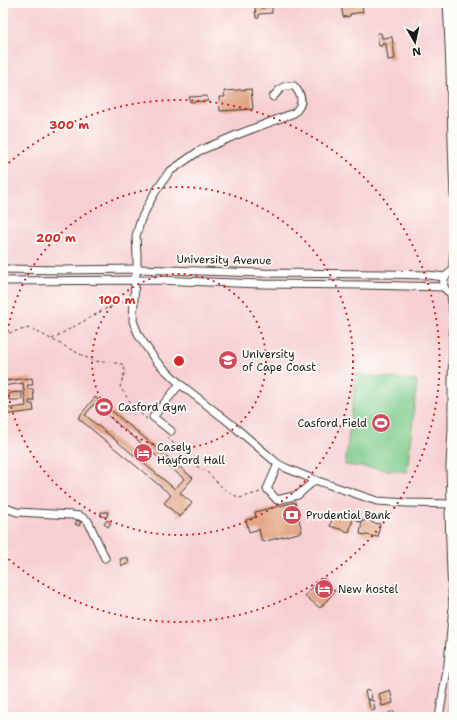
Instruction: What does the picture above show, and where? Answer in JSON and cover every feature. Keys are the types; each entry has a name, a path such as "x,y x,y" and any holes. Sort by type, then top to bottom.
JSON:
{"street":[{"path":"447,3 454,195"},
{"path":"273,97 280,88 294,86 299,91 301,103 294,113 199,151 169,172 154,194 140,219 136,236 137,269 134,280 135,297 133,321 139,336 156,361 180,384 230,423 278,464 315,480 377,500 407,503 452,504"},
{"path":"439,717 448,664 453,606 449,512 452,504 450,466 454,312 452,294 444,287 444,280 447,274 454,272 454,252"},
{"name":"University Avenue","path":"3,269 137,269 427,275 445,277"},
{"name":"University Avenue","path":"3,280 134,280 444,287"},
{"path":"169,434 153,417 180,384"},
{"path":"278,464 267,490 276,500 298,495 315,480"},
{"path":"3,507 17,512 80,516 88,520 105,558"}],"path":[{"path":"52,340 107,308 135,297"},
{"path":"3,334 30,328 93,361 122,364 125,371 120,387 135,409 149,421"},
{"path":"169,434 174,447 182,454 184,458 208,473 222,488 230,493 240,498 267,490"}],"shaded area":[{"name":"University of Cape Coast","path":"3,3 454,3 454,717 3,717"}],"green space":[{"name":"Casford Field","path":"356,374 417,381 407,472 345,465"}],"building":[{"path":"264,3 272,3 272,13 259,14 259,18 256,18 255,6 264,8"},
{"path":"341,3 347,3 348,7 352,7 351,3 362,3 363,12 350,14 350,16 343,17"},
{"path":"377,33 381,33 382,38 392,37 395,59 388,60 386,44 382,43 382,46 379,46"},
{"path":"251,89 253,109 220,111 219,97 225,97 224,91"},
{"path":"207,96 208,101 190,102 189,97"},
{"path":"32,378 33,385 27,385 28,389 33,389 34,401 29,401 29,404 33,404 34,411 3,415 3,409 26,406 23,383 3,386 3,381"},
{"path":"22,392 22,400 9,400 9,393"},
{"path":"95,397 193,478 180,493 192,503 180,517 164,503 171,495 78,418","holes":["94,404 184,479 175,489 85,415"]},
{"path":"295,502 302,532 262,542 259,529 249,532 246,520 256,517 255,512"},
{"path":"101,512 108,512 107,517 101,516"},
{"path":"334,513 339,513 353,519 349,532 330,526"},
{"path":"358,517 362,519 360,522 357,521"},
{"path":"77,520 81,522 79,526 75,524"},
{"path":"107,520 111,523 108,527 104,524"},
{"path":"365,520 380,524 378,537 360,534 362,521"},
{"path":"127,557 129,563 122,566 120,559"},
{"path":"323,578 328,582 326,584 335,591 320,608 305,596 320,579 321,580"},
{"path":"370,690 372,698 367,700 365,691"},
{"path":"390,690 393,703 382,706 379,694"},
{"path":"373,700 375,710 371,711 368,701"}],"waterway":[{"path":"448,717 454,657"}],"place":[{"name":"University of Cape Coast","path":"228,360"},
{"name":"Casford Gym","path":"104,407"},
{"name":"Casford Field","path":"381,423"},
{"name":"Casely Hayford Hall","path":"143,453"},
{"name":"Prudential Bank","path":"292,515"},
{"name":"New hostel","path":"324,589"}]}
